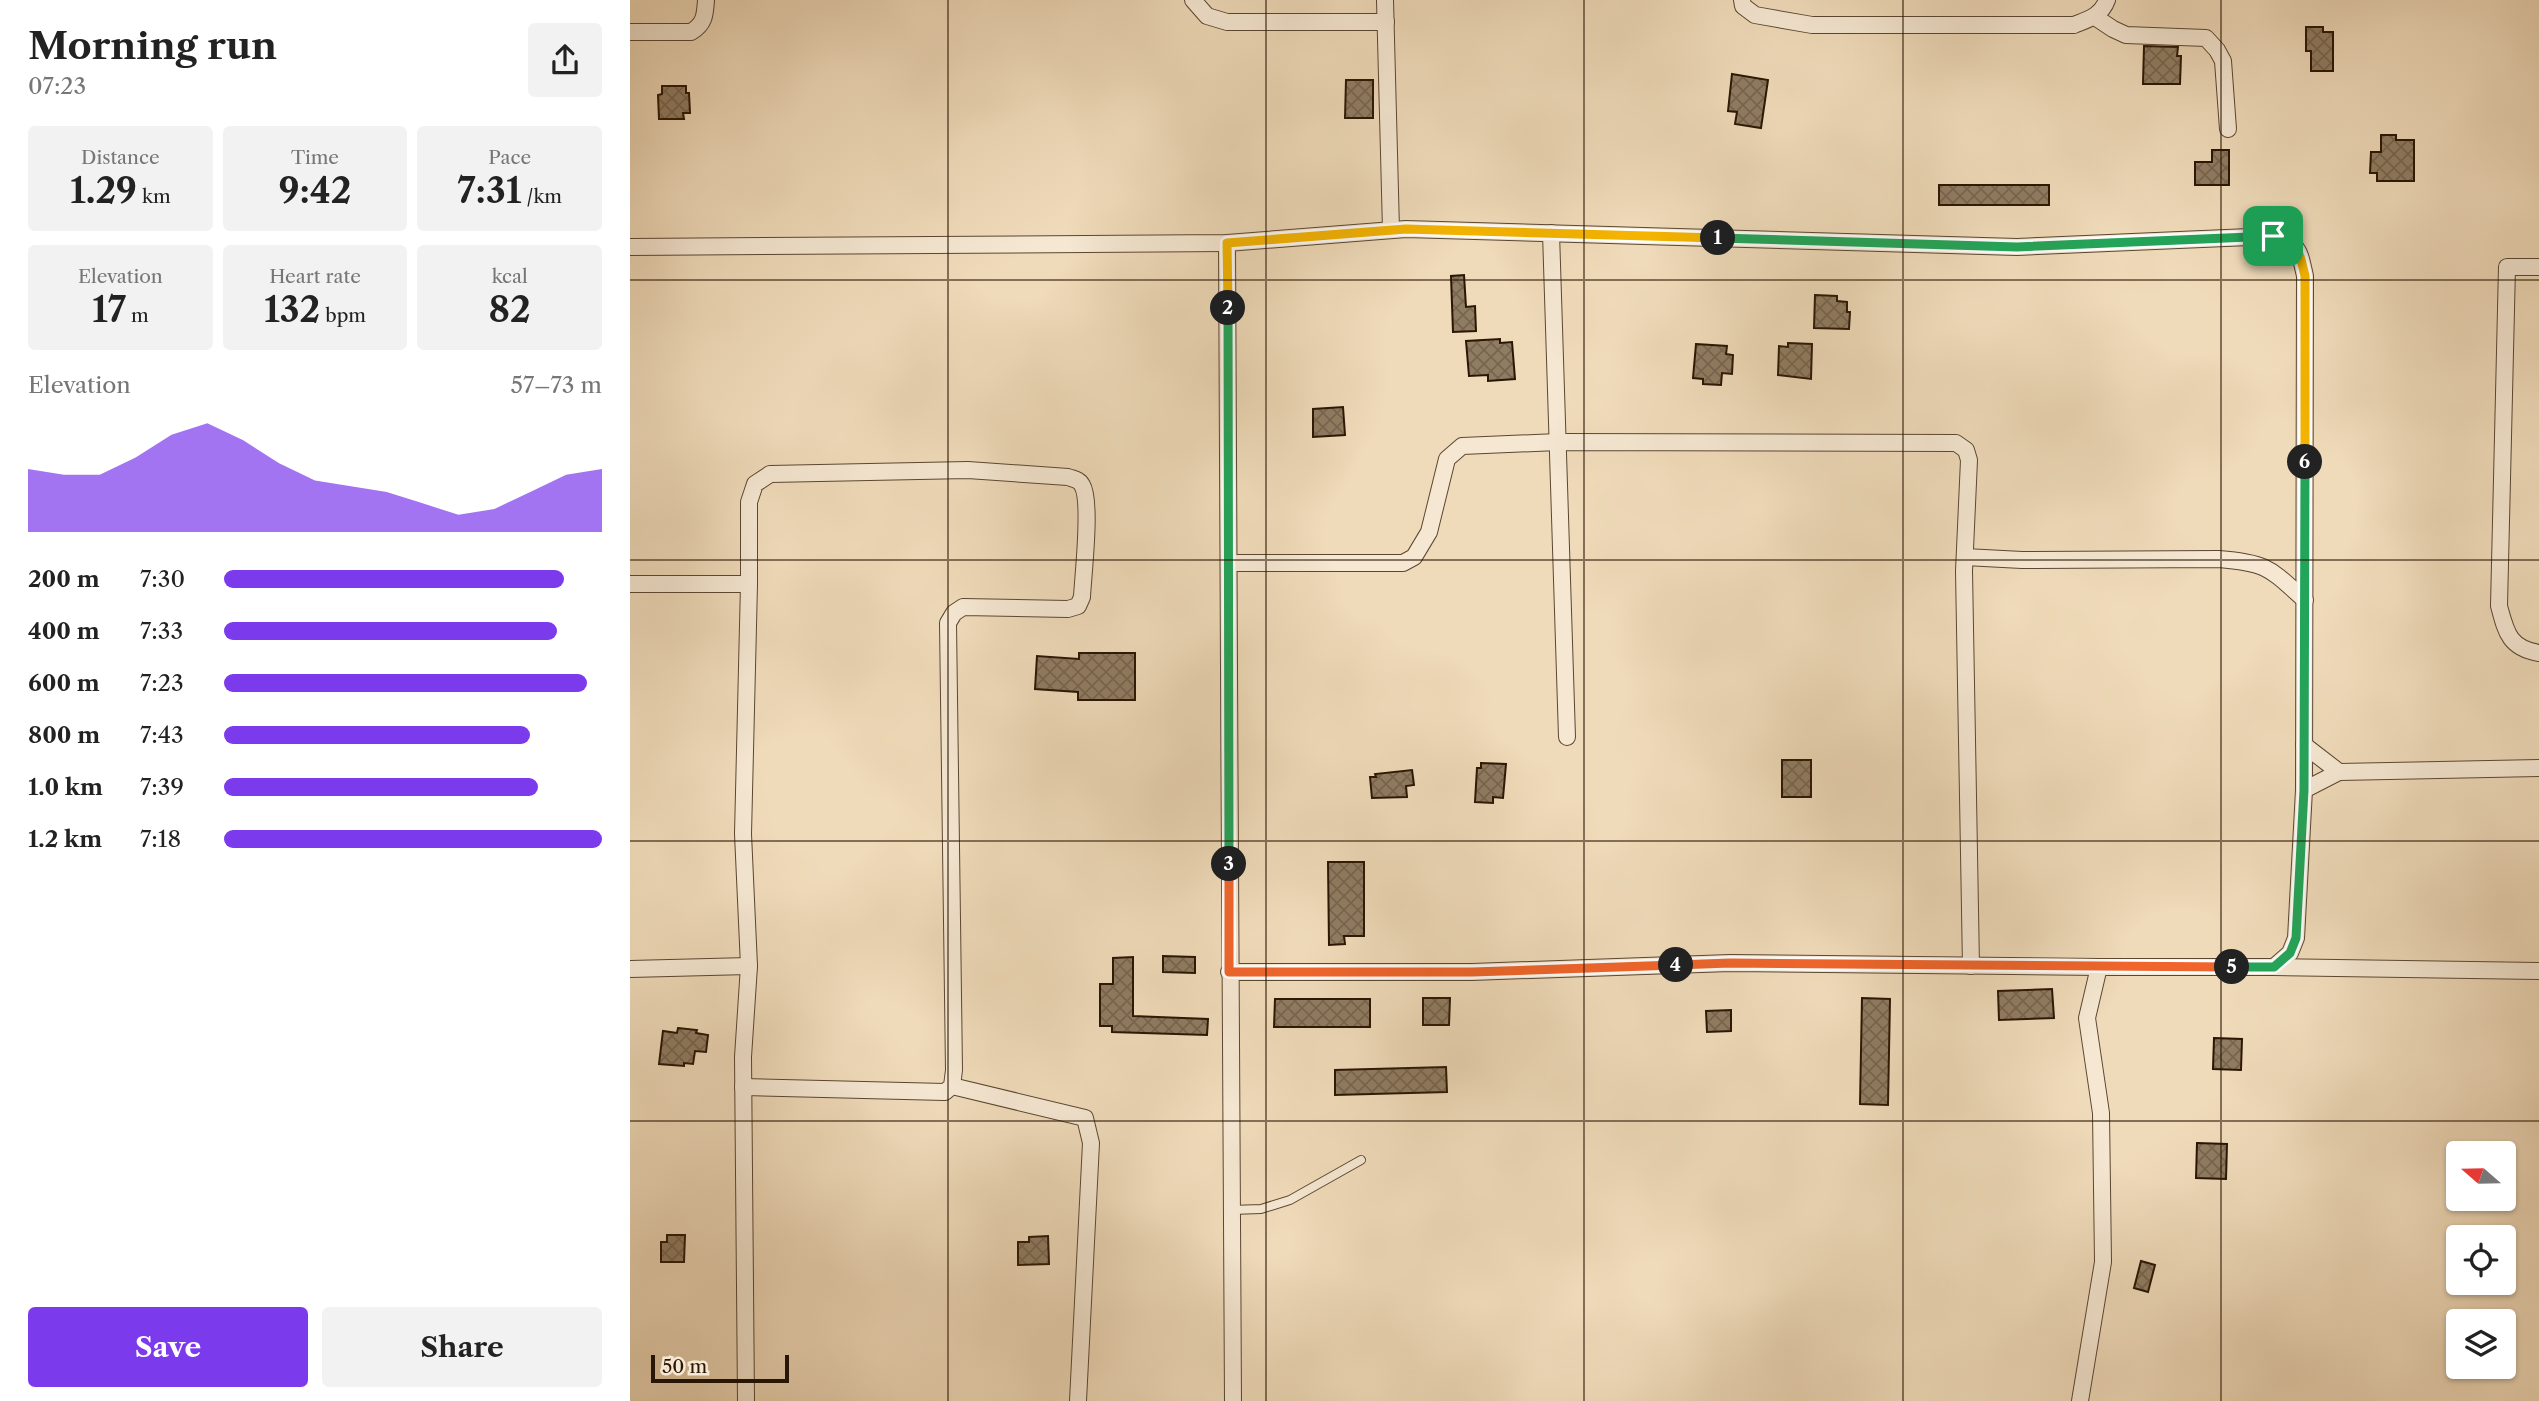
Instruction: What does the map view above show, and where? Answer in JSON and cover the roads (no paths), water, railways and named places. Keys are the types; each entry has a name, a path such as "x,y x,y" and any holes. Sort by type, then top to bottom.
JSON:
{"street":[{"path":"630,32 691,32 699,27 705,17 706,0"},
{"path":"1192,0 1207,16 1227,22 1386,22"},
{"path":"1385,0 1391,230"},
{"path":"1742,0 1743,6 1755,15 1812,25 2074,25 2095,17 2107,0"},
{"path":"2095,17 2126,35 2206,38 2224,61 2228,129"},
{"path":"630,247 1227,243 1391,230 2017,247 2273,236 2290,241 2299,252 2305,276 2304,790 2296,938 2290,953 2274,967"},
{"path":"1551,233 1567,737"},
{"path":"1227,243 1233,1401"},
{"path":"2539,267 2507,267 2500,606 2507,635 2527,651 2539,653"},
{"path":"1230,563 1403,563 1414,557 1429,532 1447,459 1462,446 1558,442 1956,443 1966,450 1969,460 1965,557 1971,966"},
{"path":"743,1087 945,1092 952,1086 954,1070 948,623 954,612 963,607 1068,609 1078,606 1082,597 1087,519 1084,486 1078,481 1068,477 968,470 770,474 755,484 749,502 743,834 749,966 743,1087 746,1401"},
{"path":"1965,557 2022,560 2219,559 2251,562 2269,568 2305,600"},
{"path":"630,584 749,584"},
{"path":"2304,746 2339,772"},
{"path":"2304,790 2339,772 2539,768"},
{"path":"1229,972 1472,972 1730,963 2539,971"},
{"path":"630,969 749,966"},
{"path":"2080,1401 2103,1262 2101,1113 2087,1018 2099,967"},
{"path":"952,1086 1085,1118 1091,1143 1078,1401"}],"lane":[{"path":"1231,1210 1261,1209 1290,1200 1361,1160"}]}
